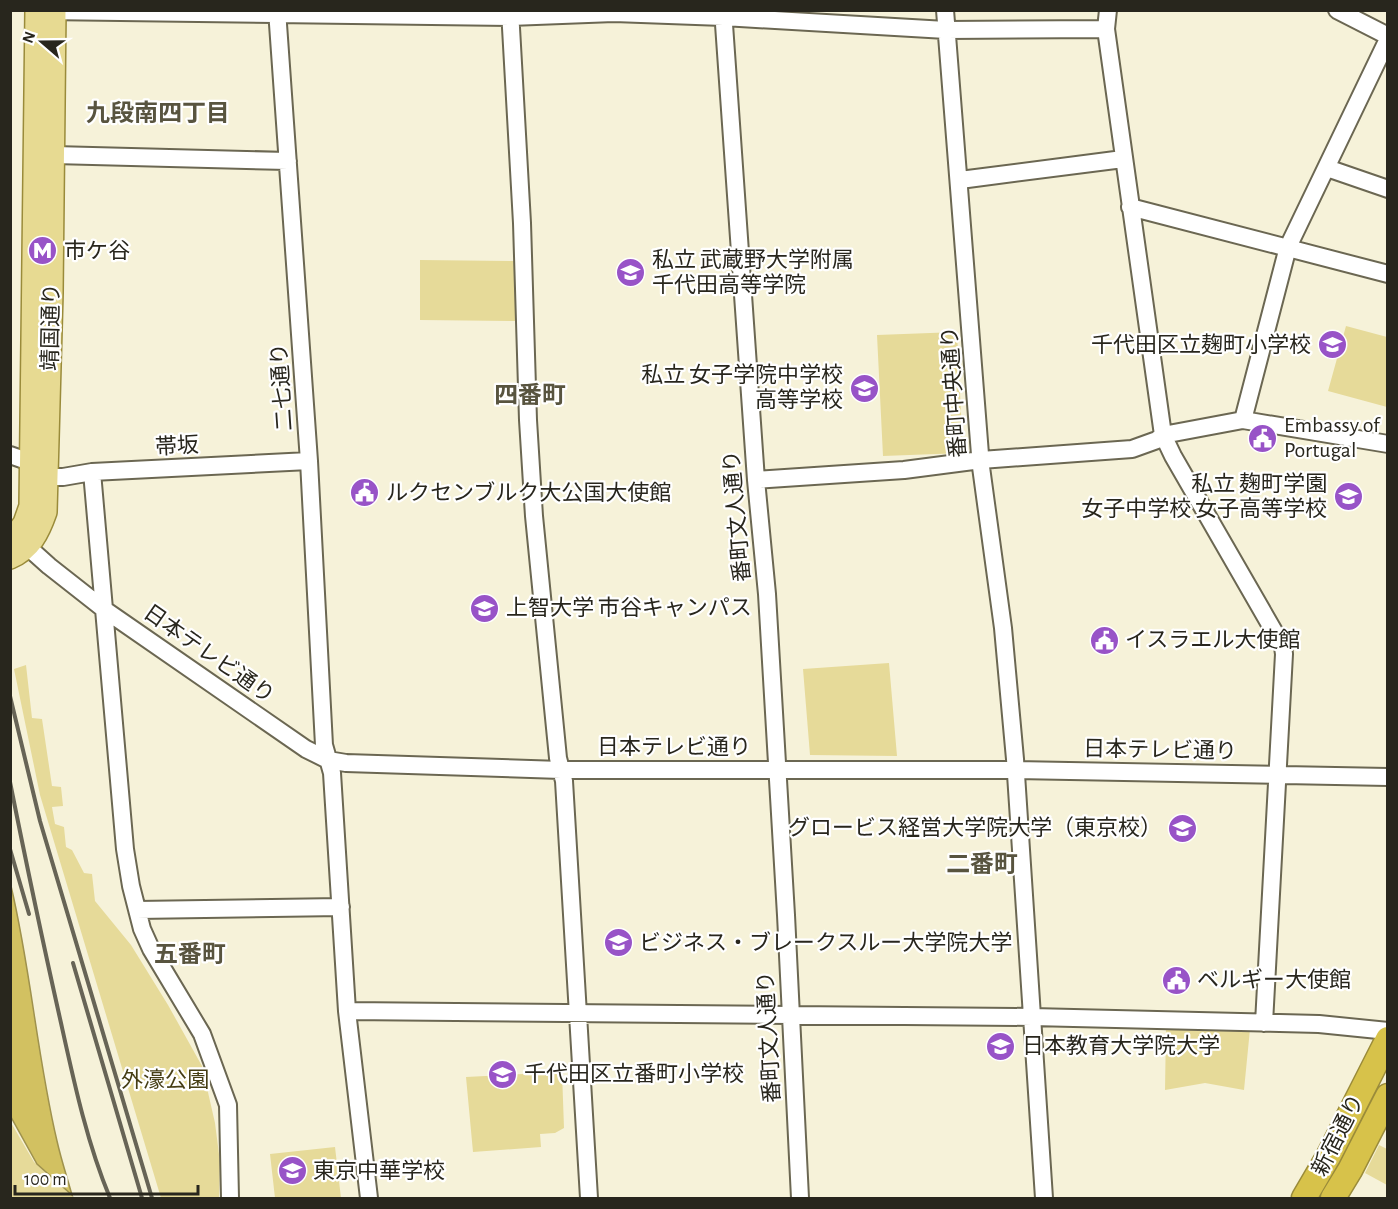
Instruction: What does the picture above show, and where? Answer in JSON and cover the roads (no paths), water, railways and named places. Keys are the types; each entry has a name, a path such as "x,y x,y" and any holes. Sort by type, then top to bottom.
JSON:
{"highway":[{"name":"新宿通り","path":"1304,1198 1328,1157 1388,1038"},
{"name":"新宿通り","path":"1333,1198 1388,1096"}],"main road":[{"name":"靖国通り","path":"15,545 38,532 46,512 39,477 36,11"},
{"name":"靖国通り","path":"39,477 54,155 55,11"}],"street":[{"name":"番町中央通り","path":"945,10 981,460 1003,628 1015,770 1044,1198"},
{"path":"1108,10 1106,29 1163,435 1283,647 1279,774 1264,1023"},
{"path":"1243,420 1288,247 1388,37 1337,10"},
{"path":"36,11 723,14 946,30 1106,29"},
{"name":"二七通り","path":"277,12 309,461 324,745 332,773 347,1011 369,1198"},
{"path":"510,14 522,223 526,369 534,516 565,804 589,1198"},
{"name":"番町文人通り","path":"723,14 756,480 767,594 800,1198"},
{"path":"54,155 288,161"},
{"path":"960,180 1123,159"},
{"path":"1327,168 1388,189"},
{"path":"1130,207 1388,274"},
{"path":"756,480 904,470 981,460 1132,449 1157,440 1163,435 1243,420 1388,444"},
{"path":"10,455 27,461 39,477"},
{"name":"帯坂","path":"39,477 63,477 92,472 309,461"},
{"path":"92,472 125,849 142,929 151,949 202,1034 228,1105 230,1198"},
{"name":"日本テレビ通り","path":"15,545 306,749 328,760 346,763 561,770 1015,770 1388,777"},
{"path":"137,910 341,906"},
{"path":"347,1011 1032,1017 1319,1024 1388,1031"}],"railway":[{"path":"10,696 40,821 152,1198"},
{"path":"10,782 76,1090 94,1156 110,1198"},
{"path":"10,849 29,914"},
{"path":"73,963 142,1198"}],"place":[{"name":"市ケ谷","path":"43,251"},
{"name":"私立 武蔵野大学附属 千代田高等学院","path":"631,273"},
{"name":"千代田区立麹町小学校","path":"1332,345"},
{"name":"私立 女子学院中学校 高等学校","path":"864,388"},
{"name":"Embassy of Portugal","path":"1263,438"},
{"name":"ルクセンブルク大公国大使館","path":"365,493"},
{"name":"私立 麹町学園 女子中学校 女子高等学校","path":"1348,497"},
{"name":"上智大学 市谷キャンパス","path":"485,608"},
{"name":"イスラエル大使館","path":"1104,640"},
{"name":"グロービス経営大学院大学（東京校）","path":"1183,828"},
{"name":"ビジネス・ブレークスルー大学院大学","path":"618,943"},
{"name":"ベルギー大使館","path":"1176,980"},
{"name":"日本教育大学院大学","path":"1001,1046"},
{"name":"千代田区立番町小学校","path":"503,1074"},
{"name":"東京中華学校","path":"292,1171"}],"district":[{"name":"九段南四丁目","path":"158,114"},
{"name":"四番町","path":"530,396"},
{"name":"二番町","path":"982,865"},
{"name":"五番町","path":"190,955"}],"park label":[{"name":"外濠公園","path":"165,1080"}]}
